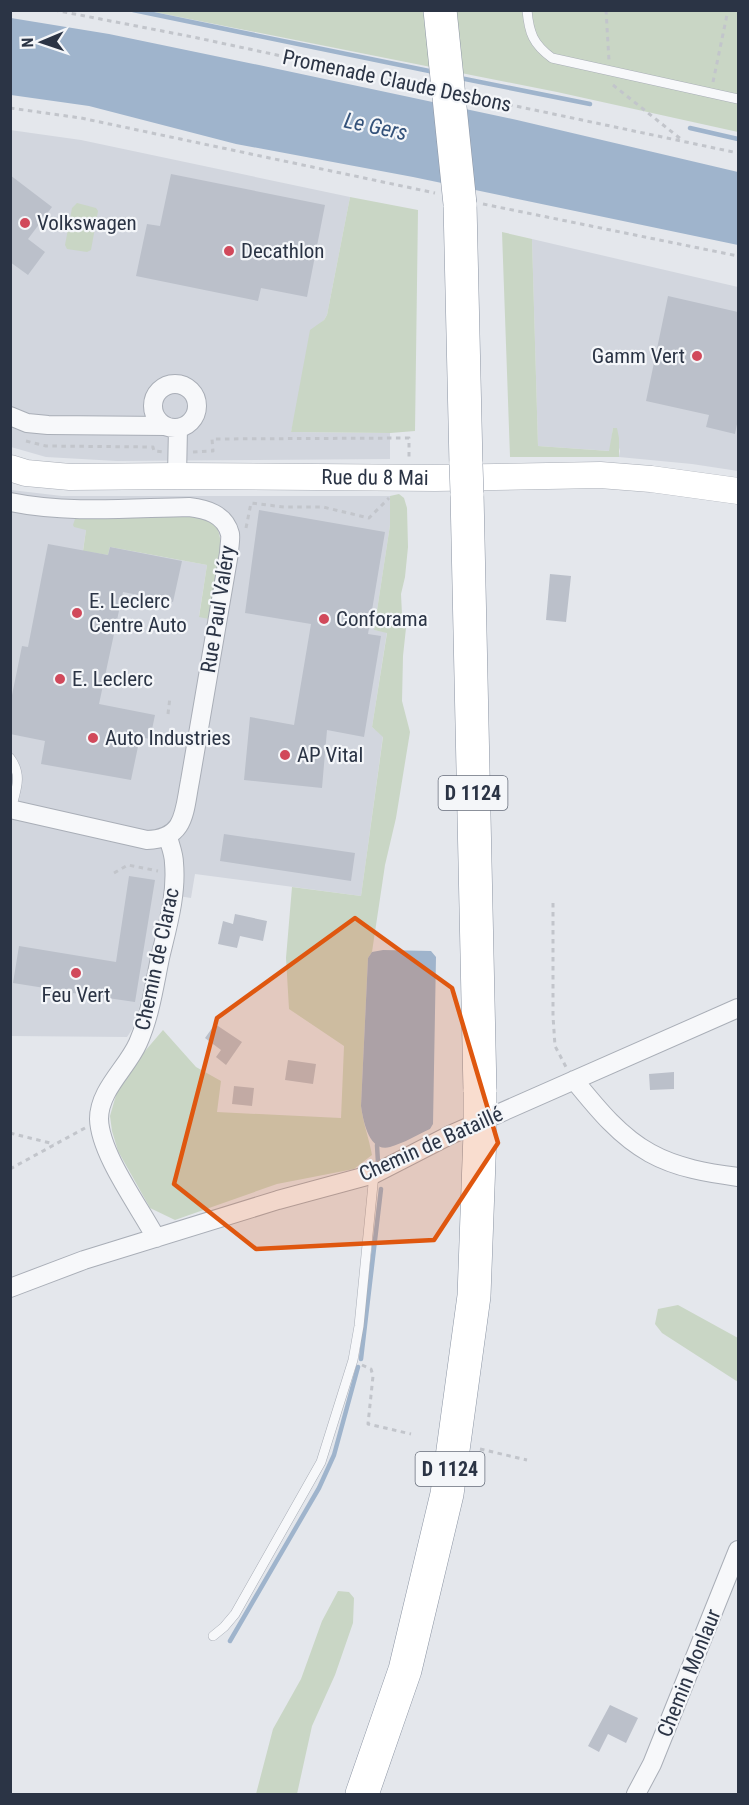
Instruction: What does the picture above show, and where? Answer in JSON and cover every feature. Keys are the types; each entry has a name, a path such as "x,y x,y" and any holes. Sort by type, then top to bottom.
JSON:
{"highway":[{"name":"D 1124","path":"362,1794 405,1670 447,1494 474,1296 480,1092 459,200 441,10"}],"street":[{"path":"10,416 27,423 48,425 172,427 177,464"},
{"name":"Rue du 8 Mai","path":"10,468 70,477 177,464 409,478 600,475 651,478 738,491"},
{"name":"Rue Paul Valéry","path":"10,502 71,509 203,508 224,522 230,534 229,553 184,813 179,826 168,837"},
{"path":"11,809 147,840 160,840 168,837"},
{"name":"Chemin de Clarac","path":"99,1120 100,1106 138,1044 148,1018 173,900 174,862 168,837"},
{"name":"Chemin de Bataillé","path":"10,1288 84,1260 278,1200 374,1174 450,1135 738,1008"},
{"path":"574,1080 608,1120 649,1153 677,1165 738,1177"},
{"path":"99,1120 102,1138 110,1157 156,1238"},
{"name":"Chemin Monlaur","path":"636,1794 652,1764 738,1550"}],"lane":[{"path":"527,10 533,40 552,58 738,99"},
{"path":"10,758 18,771 11,809"},
{"path":"213,1636 235,1614 321,1462 353,1360 359,1326 374,1174"}],"path":[{"name":"Promenade Claude Desbons","path":"54,10 427,87"},
{"path":"711,93 728,10"},
{"name":"Promenade Claude Desbons","path":"473,97 738,153"},
{"path":"10,108 81,118 459,200 738,256"},
{"path":"23,440 46,446 153,447 154,452 177,464 213,451 212,439 409,438 409,478 369,518 323,507 284,507 251,503 245,537"},
{"path":"168,714 170,697"},
{"path":"114,873 128,865 174,875"},
{"path":"554,903 555,1047 574,1080"},
{"path":"10,1169 99,1120"},
{"path":"10,1133 55,1144"},
{"path":"353,1360 371,1369 373,1376 368,1424 411,1434"},
{"path":"480,1449 527,1460"}],"highlighted area":[{"path":"355,918 452,988 498,1143 434,1240 256,1249 174,1184 217,1018"}],"shaded area":[{"path":"10,130 81,140 350,197 327,315 316,327 291,432 390,433 390,459 117,461 46,457 11,447"},
{"path":"532,239 738,287 738,471 619,457 620,451 613,428 610,451 538,446"},
{"path":"11,490 62,496 390,496 390,525 374,630 387,632 372,727 383,736 361,896 195,874 191,898 166,894 135,1025 127,1037 11,1036","holes":["212,522 221,538 209,618 199,616 207,565 110,547 108,555 83,550 86,530"]}],"green space":[{"path":"149,11 738,11 738,132 557,92"},
{"path":"350,197 418,210 415,431 291,432 310,330 327,315"},
{"path":"77,203 96,208 98,211 91,250 87,252 67,249 65,245 72,208"},
{"path":"502,232 532,239 538,446 609,451 613,428 617,428 619,457 510,457"},
{"path":"399,494 404,498 407,508 408,547 401,594 402,615 406,628 402,701 410,732 396,818 385,865 372,952 368,958 361,1106 372,1155 354,1169 277,1184 175,1220 150,1208 118,1151 110,1116 118,1088 163,1030 196,1067 221,1081 217,1112 341,1118 344,1046 289,1009 286,958 292,887 361,896 383,737 372,727 387,633 374,630 390,525 390,496"},
{"path":"76,516 198,516 212,522 218,529 222,547 209,619 199,617 207,565 110,547 108,555 83,551 86,530 74,527"},
{"path":"678,1305 738,1338 738,1382 662,1333 655,1324 658,1309"},
{"path":"338,1591 349,1592 354,1598 353,1623 335,1675 312,1726 297,1794 256,1794 273,1729 301,1679 322,1621"}],"water":[{"name":"Le Gers","path":"11,18 109,34 259,65 517,120 738,172 738,245 413,177 236,144 89,106 11,95"},
{"path":"383,950 431,951 436,957 433,1124 430,1129 405,1141 383,1148 377,1145 368,1134 361,1106 368,958 372,952"}],"building":[{"name":"Decathlon","path":"171,174 325,205 307,297 261,288 258,301 136,276 147,224 160,226"},
{"name":"Volkswagen","path":"10,175 52,207 28,239 45,252 28,275 10,262"},
{"name":"Gamm Vert","path":"668,296 738,312 738,419 735,434 706,427 709,415 646,401"},
{"name":"Conforama","path":"259,510 385,532 368,634 381,636 364,737 327,730 322,788 244,780 250,717 294,725 311,624 245,613"},
{"path":"48,544 108,555 110,547 182,561 173,602 123,592 99,704 155,715 150,739 140,737 131,780 41,764 45,741 10,734 10,705 22,646 28,647"},
{"path":"550,574 571,576 566,622 546,620"},
{"path":"224,834 355,853 351,881 220,861"},
{"path":"129,876 155,880 135,1002 73,993 72,998 50,995 51,989 13,983 19,946 116,962"},
{"path":"235,914 267,921 263,941 240,936 237,948 218,944 223,921 233,924"},
{"path":"215,1024 242,1042 226,1065 216,1057 221,1050 205,1038"},
{"path":"288,1060 316,1064 313,1084 285,1080"},
{"path":"674,1072 674,1089 650,1090 649,1074"},
{"path":"234,1086 254,1088 252,1106 232,1104"},
{"path":"610,1705 638,1718 626,1743 608,1734 599,1752 588,1746"}],"waterway":[{"path":"133,10 434,72"},
{"path":"460,78 590,104"},
{"path":"690,128 738,139"},
{"path":"377,1145 378,1163"},
{"path":"361,1359 381,1189"},
{"path":"230,1641 319,1488 334,1455 358,1367"}],"place":[{"name":"Volkswagen","path":"25,223"},
{"name":"Decathlon","path":"229,251"},
{"name":"Gamm Vert","path":"697,356"},
{"name":"E. Leclerc Centre Auto","path":"77,613"},
{"name":"Conforama","path":"324,619"},
{"name":"E. Leclerc","path":"60,679"},
{"name":"Auto Industries","path":"93,738"},
{"name":"AP Vital","path":"285,755"},
{"name":"Feu Vert","path":"76,973"}]}
